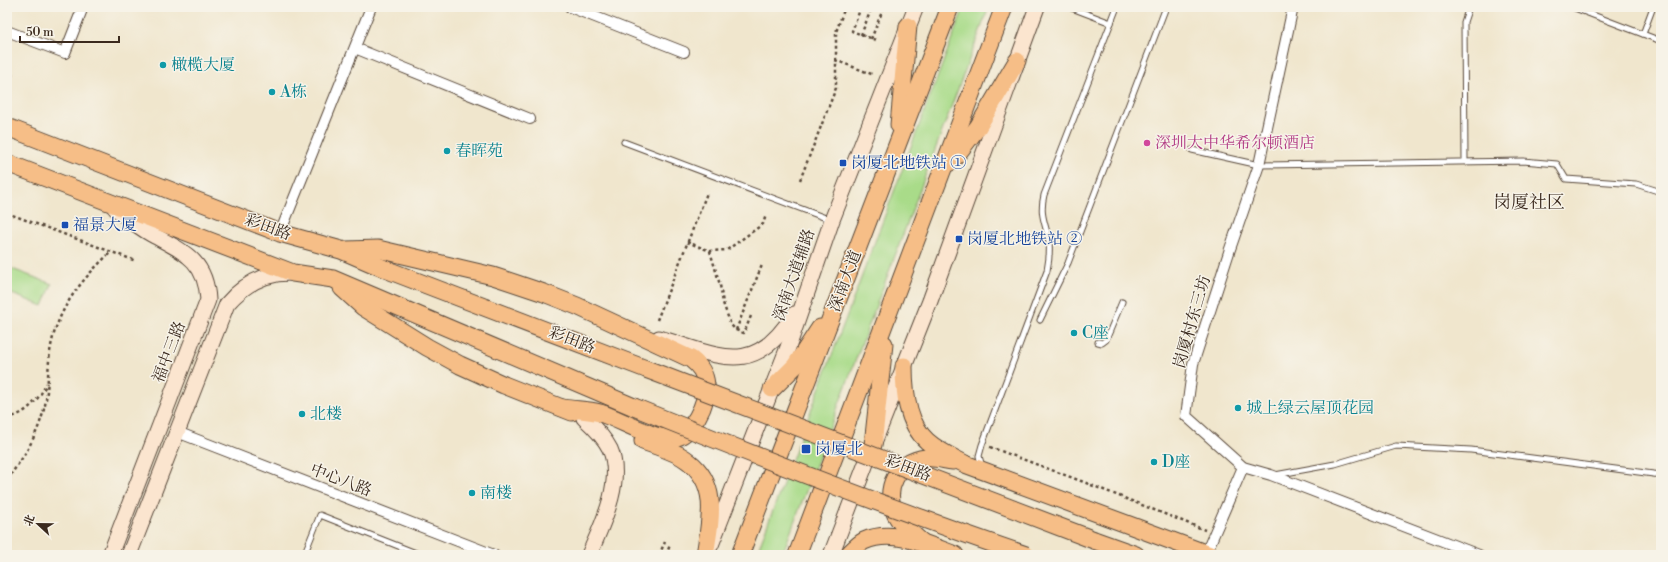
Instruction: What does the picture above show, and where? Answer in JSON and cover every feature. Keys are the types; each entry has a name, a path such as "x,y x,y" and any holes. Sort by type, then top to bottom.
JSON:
{"main road":[{"name":"深南大道辅路","path":"706,555 772,389 832,220 916,7"},
{"name":"深南大道","path":"740,555 950,7"},
{"path":"797,555 1004,7"},
{"path":"831,555 932,293 1038,7"},
{"path":"897,147 908,26"},
{"path":"939,178 978,127 1017,61"},
{"name":"彩田路","path":"7,127 280,233 341,250 385,270 1136,555"},
{"name":"彩田路","path":"7,163 293,273 333,279 634,407 796,472 880,504 1026,555"},
{"name":"福中三路","path":"107,202 149,233 177,247 193,259 204,279 208,300 110,555"},
{"path":"341,250 378,249 494,276 557,298 691,359 701,369 707,386 706,394 698,416 683,434 673,438 664,437 600,413 563,408"},
{"path":"129,555 227,304 236,293 254,281 275,274 293,273"},
{"path":"333,279 363,307 427,347 460,365 504,386 563,408 688,460 698,470 709,491 712,503 706,555"},
{"path":"624,328 722,357 737,358 752,354 774,341 786,326 812,279"},
{"path":"772,389 795,366 835,307"},
{"path":"873,445 882,361 890,308"},
{"path":"904,366 904,382 908,410 920,434 940,451 965,464"},
{"path":"584,418 605,441 612,454 615,468 610,498 603,521 589,555"},
{"path":"924,544 902,524 895,514 890,499 892,485 898,471 910,463 925,458 938,458 965,464 985,471 1208,554"},
{"path":"848,555 863,542 881,537 908,539 955,555"}],"street":[{"path":"7,31 65,53 83,7"},
{"path":"280,233 371,7"},
{"path":"570,7 684,52"},
{"path":"1259,165 1293,7"},
{"path":"354,48 530,119"},
{"name":"岗厦村东三坊","path":"1243,467 1186,416 1193,364 1259,165"},
{"name":"中心八路","path":"177,432 494,555"},
{"path":"1208,554 1243,467 1271,475 1479,555"}],"lane":[{"path":"1069,7 1110,23"},
{"path":"985,471 979,456 982,445 1047,271 1049,257 1048,242 1042,219 1041,207 1044,196 1117,7"},
{"path":"1040,320 1068,263 1166,7"},
{"path":"1465,161 1464,22 1469,7"},
{"path":"1572,7 1661,41"},
{"path":"1589,14 1592,7"},
{"path":"1643,34 1653,7"},
{"path":"624,142 832,220"},
{"path":"1192,150 1259,165 1360,165 1465,161 1523,161 1557,164 1566,179 1636,184 1661,192"},
{"path":"1098,342 1102,343 1106,340 1122,302"},
{"path":"1271,475 1336,464 1396,446 1471,450 1661,475"},
{"path":"304,555 320,515 421,555"}],"path":[{"path":"800,180 836,88 836,32 846,7"},
{"path":"862,7 852,31 878,41"},
{"path":"861,35 872,7"},
{"path":"871,39 884,7"},
{"path":"835,60 874,75"},
{"path":"7,74 12,76"},
{"path":"657,320 707,193"},
{"path":"7,213 136,262"},
{"path":"687,242 710,251 727,250 763,224 766,215"},
{"path":"710,251 720,285 723,303 730,324 736,330 744,333 751,316"},
{"path":"7,480 26,453 39,426 45,403 51,344 63,309 79,285 111,252"},
{"path":"736,330 762,265"},
{"path":"7,418 28,409 40,396 48,380"},
{"path":"992,441 990,448 1081,481 1215,534"},
{"path":"659,555 665,542"},
{"path":"666,555 670,545"}],"green space":[{"path":"964,7 989,7 782,555 756,555"},
{"path":"7,267 52,284 43,306 7,292"}],"place":[{"name":"橄榄大厦","path":"163,65"},
{"name":"A栋","path":"272,92"},
{"name":"深圳大中华希尔顿酒店","path":"1147,143"},
{"name":"春晖苑","path":"447,151"},
{"name":"岗厦北地铁站 ①","path":"843,163"},
{"name":"福景大厦","path":"65,225"},
{"name":"岗厦北地铁站 ②","path":"959,239"},
{"name":"C座","path":"1074,333"},
{"name":"城上绿云屋顶花园","path":"1238,408"},
{"name":"北楼","path":"302,414"},
{"name":"岗厦北","path":"806,449"},
{"name":"D座","path":"1154,462"},
{"name":"南楼","path":"472,493"}],"district":[{"name":"岗厦社区","path":"1529,202"}]}
